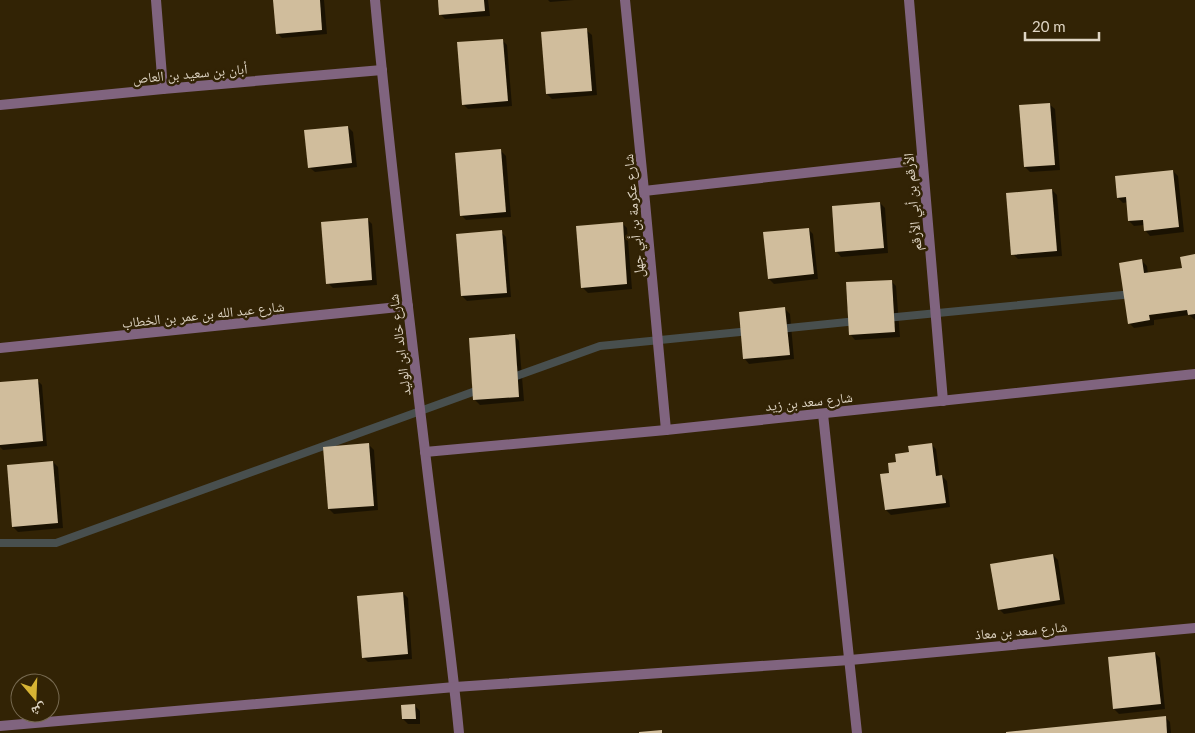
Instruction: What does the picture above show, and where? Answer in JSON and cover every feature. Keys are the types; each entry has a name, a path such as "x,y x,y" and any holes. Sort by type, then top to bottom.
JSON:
{"street":[{"path":"156,0 163,88"},
{"name":"شارع خالد ابن الوليد","path":"375,0 408,306 459,733"},
{"name":"شارع عكرمة بن أبي جهل","path":"625,0 666,430"},
{"name":"الأرقم بن أبي الأرقم","path":"909,0 943,401"},
{"name":"أبان بن سعيد بن العاص","path":"0,105 163,88 382,70"},
{"path":"644,191 922,160"},
{"name":"شارع عبد الله بن عمر بن الخطاب","path":"0,348 408,306"},
{"name":"شارع سعد بن زيد","path":"425,452 666,430 1195,374"},
{"path":"823,414 857,733"},
{"name":"شارع سعد بن معاذ","path":"0,726 455,687 850,660 1195,628"}],"building":[{"path":"273,0 320,0 322,30 276,34"},
{"path":"438,0 484,0 485,11 439,15"},
{"path":"587,28 592,91 546,94 541,32"},
{"path":"503,39 508,101 462,105 457,42"},
{"path":"1050,103 1055,165 1024,167 1019,105"},
{"path":"348,126 352,163 308,168 304,130"},
{"path":"501,149 506,212 460,216 455,153"},
{"path":"1173,170 1179,227 1144,231 1143,220 1128,221 1126,197 1117,198 1115,176"},
{"path":"1052,189 1057,251 1011,255 1006,193"},
{"path":"880,202 884,248 835,252 832,206"},
{"path":"368,218 372,280 326,284 321,222"},
{"path":"623,222 627,284 581,288 576,226"},
{"path":"809,228 814,274 768,279 763,232"},
{"path":"502,230 507,293 461,296 456,234"},
{"path":"1195,254 1195,314 1188,315 1187,310 1149,315 1150,320 1128,324 1119,263 1142,259 1144,273 1182,268 1180,257"},
{"path":"892,280 895,332 849,335 846,282"},
{"path":"785,307 790,355 743,359 739,312"},
{"path":"515,334 519,397 473,400 469,338"},
{"path":"38,379 43,441 0,445 0,382"},
{"path":"369,443 374,506 328,509 323,447"},
{"path":"932,443 936,476 942,475 946,503 885,510 880,474 889,473 888,463 896,462 895,454 909,452 908,446"},
{"path":"53,461 58,523 12,527 7,465"},
{"path":"1053,554 1060,600 998,610 990,564"},
{"path":"403,592 408,654 362,658 357,596"},
{"path":"1155,652 1161,704 1113,709 1108,657"},
{"path":"415,704 416,719 402,719 401,705"},
{"path":"1166,716 1167,733 1006,733 1006,732"},
{"path":"662,730 662,733 639,733 639,732"}],"waterway":[{"path":"886,318 1133,294"},
{"path":"779,329 857,321"},
{"path":"508,379 600,346 750,331"},
{"path":"0,543 56,543 481,389"}]}
